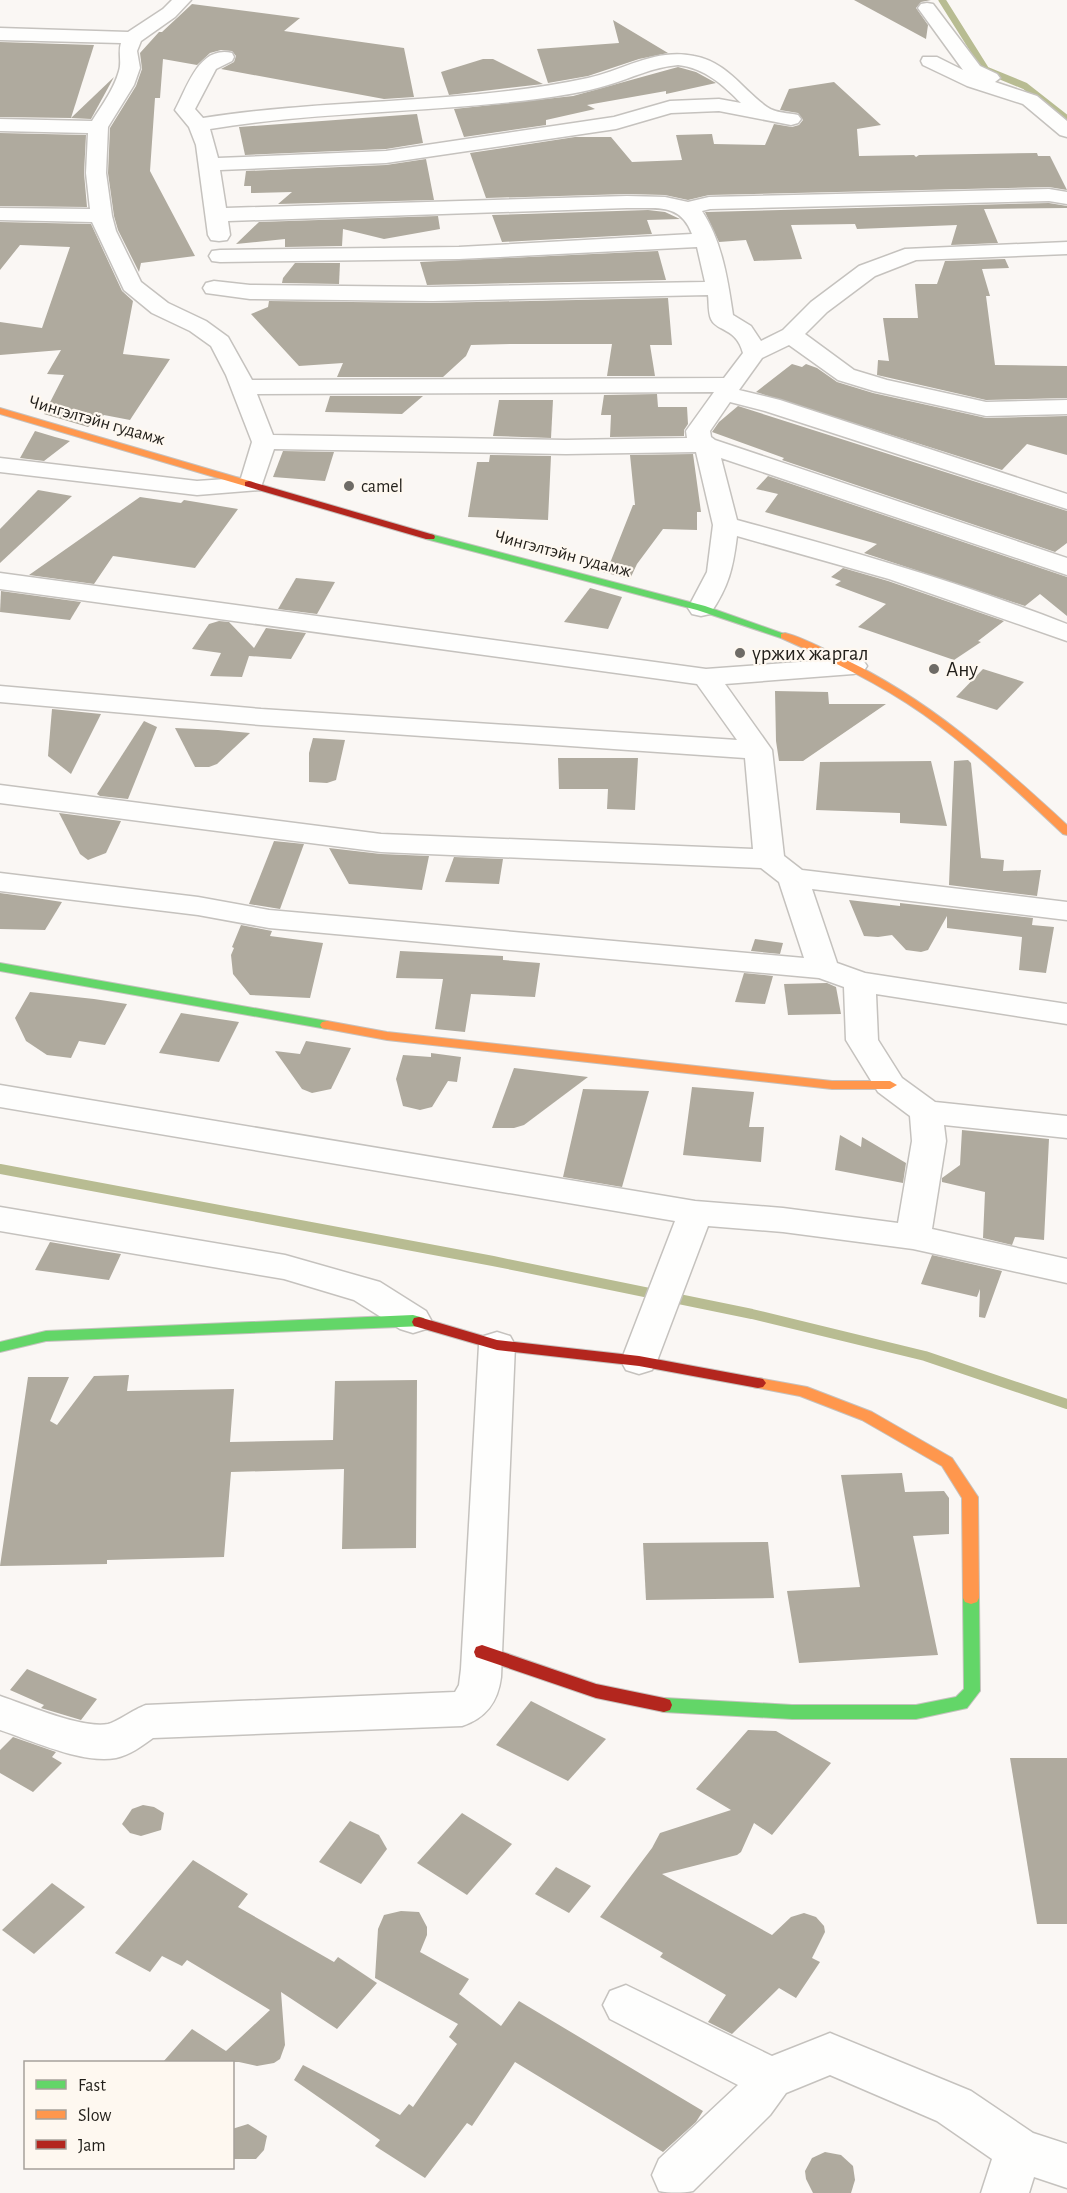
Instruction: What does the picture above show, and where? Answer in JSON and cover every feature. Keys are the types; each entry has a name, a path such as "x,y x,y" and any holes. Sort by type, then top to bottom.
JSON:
{"street":[{"path":"0,34 132,38 169,13 182,0"},
{"path":"927,8 973,70 1017,90 1067,131"},
{"path":"0,465 197,488 250,485 264,442 238,375 220,342 198,326 160,308 132,285 105,231 96,173 98,127 124,85 130,68 128,51 132,38"},
{"path":"198,326 196,311 214,288 220,268 218,214 206,145 198,125 185,110 208,65 225,57"},
{"path":"930,60 974,82 1030,100"},
{"path":"198,125 240,117 444,104 572,87 591,84 652,61 693,61 710,68 740,91 762,113"},
{"path":"210,164 386,157 616,123 670,107 719,105 791,119"},
{"path":"0,126 98,127"},
{"path":"218,214 627,202 664,204 687,209 708,203 1049,195 1067,198"},
{"path":"687,209 695,216 704,240 718,288 722,318 739,327 750,337 754,353"},
{"path":"0,214 101,216"},
{"path":"220,256 459,253 704,240"},
{"path":"701,608 720,572 726,525 706,445 699,439 698,431 754,353 791,335 819,307 867,271 913,254 1067,248"},
{"path":"214,288 250,292 433,294 718,288"},
{"path":"791,335 846,375 882,386 986,409 1067,407"},
{"path":"242,387 727,390 1067,502"},
{"name":"Чингэлтэйн гудамж","path":"0,411 452,543 701,608 777,633 853,666 906,698 962,738 1067,831"},
{"path":"264,442 566,447 706,445 1067,567"},
{"path":"726,525 865,562 990,602 1067,633"},
{"path":"0,581 706,677 853,666"},
{"path":"706,677 758,750 769,859"},
{"path":"0,694 261,717 758,750"},
{"path":"0,794 381,843 769,859 793,878 1067,912"},
{"path":"793,878 823,969"},
{"path":"0,882 198,906 269,919 823,969 860,982 1067,1014"},
{"path":"0,967 387,1036 832,1085 890,1084"},
{"path":"860,982 862,1040 890,1084 926,1112 1067,1127"},
{"path":"0,1095 695,1213 783,1220 912,1237 1067,1271"},
{"path":"912,1237 929,1141 926,1112"},
{"path":"639,1360 695,1213"},
{"path":"0,1219 285,1266 367,1291 413,1320 497,1345 639,1360 802,1391 867,1416 947,1462 970,1497 972,1691 961,1703 916,1712 792,1712 647,1704 482,1652"},
{"path":"0,1347 46,1336 413,1320"},
{"path":"0,1713 78,1739 115,1741 146,1722 462,1709 473,1704 479,1693 482,1652 497,1345"},
{"path":"626,2006 770,2078"},
{"path":"676,2175 754,2100 770,2078 830,2054 880,2077 954,2106 1012,2172 1067,2166"}],"building":[{"path":"854,0 931,0 921,2 916,8 928,25 926,39"},
{"path":"192,4 300,18 284,31 404,48 414,97 384,99 221,69 234,62 236,56 232,51 221,50 210,53 197,65 163,59 160,98 155,98 150,171 195,256 141,263 139,272 118,230 114,216 108,173 110,128 136,86 142,69 140,53 159,32 162,32"},
{"path":"613,20 668,53 639,59 588,76 548,83 537,49 619,43"},
{"path":"0,42 94,45 71,118 0,117"},
{"path":"483,59 493,59 543,84 449,95 441,72"},
{"path":"678,67 696,72 716,83 666,94 666,91 587,105 595,109 546,120 546,125 464,137 454,109 573,96"},
{"path":"114,77 91,119 71,118"},
{"path":"834,82 881,125 857,129 859,156 914,155 916,157 919,155 1037,153 1038,156 1050,156 1067,190 1049,187 709,195 688,200 665,195 627,194 486,198 470,153 575,137 611,137 632,162 682,160 676,135 712,134 714,144 765,145 774,124 792,127 799,125 803,120 798,113 780,110 789,89"},
{"path":"417,114 423,143 386,149 245,155 239,127"},
{"path":"0,133 86,135 84,173 87,207 0,206"},
{"path":"426,159 434,200 278,204 292,192 251,193 251,186 244,186 246,171 386,165"},
{"path":"1049,203 1067,206 1067,208 984,209 998,243 951,245 957,225 857,229 855,224 791,225 802,259 754,261 746,240 719,242 705,212"},
{"path":"648,210 665,212 680,219 647,220 652,234 502,242 492,215"},
{"path":"438,216 440,229 384,239 343,229 342,246 285,247 285,239 236,244 259,222"},
{"path":"0,222 91,224 122,291 133,301 123,354 170,359 130,420 104,415 88,427 44,414 64,375 47,374 61,350 0,355 0,322 42,328 70,247 20,245 0,270"},
{"path":"658,251 666,280 427,285 420,262"},
{"path":"1005,259 1009,268 982,269 990,296 986,296 995,365 1067,366 1067,398 986,400 877,375 878,360 889,361 883,318 918,318 915,284 937,284 945,261"},
{"path":"295,263 340,263 339,284 282,283 283,278"},
{"path":"668,298 672,345 650,345 655,376 607,376 612,344 512,344 471,345 466,356 443,377 337,377 343,363 299,366 251,314 268,307 269,301 433,303"},
{"path":"792,364 802,367 806,364 817,368 837,382 873,393 986,418 1067,416 1067,455 1027,444 1002,470 756,392"},
{"path":"657,394 658,407 687,407 688,424 684,430 684,436 610,437 611,415 601,415 604,395"},
{"path":"330,396 423,396 402,414 325,412"},
{"path":"499,400 553,400 551,438 493,436"},
{"path":"738,406 1067,511 1067,543 1055,552 782,460 784,458 712,432 719,422"},
{"path":"35,431 70,441 44,461 20,458"},
{"path":"283,451 334,452 325,481 273,477"},
{"path":"693,454 701,512 697,512 697,530 663,529 637,564 630,579 603,572 610,563 633,505 635,505 630,455"},
{"path":"490,455 551,456 548,520 468,517 477,462 489,462"},
{"path":"768,476 1067,577 1067,616 1040,594 1025,606 864,553 877,544 765,512 778,494 756,489"},
{"path":"38,490 72,496 0,563 0,529"},
{"path":"140,497 181,503 184,500 238,509 195,568 113,556 94,584 29,575"},
{"path":"843,568 1004,621 978,641 981,642 954,660 858,627 886,604 835,585 841,581 831,577"},
{"path":"296,578 335,582 317,614 278,609"},
{"path":"590,588 622,597 608,629 564,622"},
{"path":"1,591 81,602 70,620 0,612"},
{"path":"219,621 229,622 254,648 266,628 306,633 291,659 249,656 242,677 210,676 221,653 192,649 209,624"},
{"path":"983,669 1024,682 997,710 956,697"},
{"path":"775,691 828,692 829,704 886,704 803,761 779,761 776,741"},
{"path":"52,709 101,714 71,774 48,756"},
{"path":"144,721 157,727 128,799 100,796 97,794"},
{"path":"175,728 250,733 217,764 209,767 195,767"},
{"path":"313,738 345,740 336,780 327,783 309,782 309,753"},
{"path":"558,758 638,758 635,810 607,809 608,789 559,789"},
{"path":"968,760 971,763 981,858 1004,860 1003,871 1041,870 1037,896 949,885 954,761"},
{"path":"931,761 947,826 900,823 900,813 816,810 820,762"},
{"path":"59,813 121,821 106,853 88,860 80,854"},
{"path":"274,841 304,844 280,909 249,904"},
{"path":"329,848 381,854 429,856 422,890 349,884"},
{"path":"454,857 503,859 499,884 445,882"},
{"path":"0,893 62,902 45,930 0,929"},
{"path":"849,900 900,906 900,903 1033,918 1032,925 1054,927 1046,973 1019,970 1022,937 947,928 947,916 928,950 921,952 906,950 892,935 864,936"},
{"path":"241,925 272,931 270,936 323,943 310,998 250,995 233,974 231,955 234,948 232,947"},
{"path":"755,939 783,943 780,954 751,951"},
{"path":"400,951 503,956 503,960 540,963 535,997 471,994 465,1032 435,1029 443,979 396,978"},
{"path":"744,973 773,976 765,1004 735,1002"},
{"path":"827,983 836,987 841,1014 788,1015 784,984"},
{"path":"30,992 127,1004 105,1045 79,1041 71,1058 47,1055 26,1041 15,1018"},
{"path":"181,1013 239,1022 219,1062 159,1053"},
{"path":"306,1041 351,1048 331,1089 312,1093 302,1089 275,1051 300,1054"},
{"path":"431,1053 461,1057 457,1082 448,1081 432,1107 420,1110 403,1106 396,1079 403,1055 431,1057"},
{"path":"514,1068 588,1077 524,1125 514,1128 492,1128"},
{"path":"692,1087 754,1092 749,1127 764,1127 761,1162 683,1155"},
{"path":"583,1089 649,1091 622,1187 563,1177"},
{"path":"962,1130 1049,1139 1044,1240 1015,1237 1012,1245 983,1238 985,1192 942,1182 942,1178 960,1165"},
{"path":"840,1135 861,1147 862,1137 906,1163 903,1183 835,1170"},
{"path":"50,1242 121,1254 109,1280 35,1270"},
{"path":"932,1255 1002,1271 985,1318 979,1317 980,1289 977,1297 921,1284"},
{"path":"129,1375 127,1391 234,1389 230,1442 333,1440 335,1381 417,1380 416,1548 342,1549 344,1469 231,1472 224,1557 107,1560 107,1564 0,1566 28,1377 69,1377 50,1421 57,1425 94,1376"},
{"path":"902,1473 905,1492 944,1491 949,1498 949,1534 913,1536 938,1655 799,1663 787,1591 860,1587 841,1475"},
{"path":"768,1542 774,1598 646,1600 643,1543"},
{"path":"27,1669 97,1699 81,1720 41,1708 44,1705 10,1690"},
{"path":"531,1701 606,1739 568,1781 496,1745"},
{"path":"748,1730 776,1731 831,1763 772,1835 754,1823 741,1852 737,1855 662,1874 772,1935 791,1917 804,1913 816,1917 824,1926 825,1932 812,1958 820,1962 796,1998 779,1988 732,2034 708,2022 726,1995 660,1957 663,1953 600,1917 652,1848 660,1833 731,1810 696,1789"},
{"path":"13,1737 56,1752 52,1757 62,1763 33,1792 0,1773 0,1750"},
{"path":"1010,1758 1067,1758 1067,1924 1037,1924"},
{"path":"143,1805 154,1807 164,1813 161,1830 141,1836 130,1833 122,1824 132,1809"},
{"path":"462,1813 512,1844 467,1895 417,1863"},
{"path":"350,1821 379,1835 387,1849 361,1884 319,1862"},
{"path":"193,1860 248,1894 238,1907 334,1962 338,1957 377,1983 337,2029 281,1992 285,2045 280,2059 274,2063 257,2066 234,2061 164,2061 192,2029 226,2051 270,2010 187,1960 182,1966 162,1956 150,1972 115,1953"},
{"path":"556,1867 591,1886 569,1913 535,1894"},
{"path":"52,1883 85,1907 34,1954 2,1930"},
{"path":"401,1911 419,1912 427,1927 427,1935 420,1952 469,1979 459,1994 501,2026 519,2001 703,2111 696,2122 663,2152 515,2062 472,2126 467,2123 425,2178 375,2146 380,2140 294,2080 303,2065 400,2115 409,2104 413,2107 457,2044 449,2037 458,2024 375,1978 378,1929 384,1915"},
{"path":"248,2124 267,2136 264,2150 256,2159 234,2159 234,2128"},
{"path":"825,2152 841,2155 853,2166 855,2180 851,2193 813,2193 805,2171 812,2158"}],"waterway":[{"path":"942,0 986,70 1025,86 1067,119"},
{"path":"0,1169 493,1261 752,1314 925,1356 1067,1404"}],"traffic: fast":[{"path":"430,537 701,608 785,636"},
{"path":"0,967 327,1025"},
{"path":"0,1347 46,1336 413,1320 419,1322"},
{"path":"664,1705 792,1712 916,1712 961,1703 972,1691 971,1598"}],"traffic: slow":[{"path":"0,411 249,484"},
{"path":"785,636 860,671 926,710 988,760 1067,831"},
{"path":"327,1025 387,1036 832,1085 890,1085"},
{"path":"758,1383 802,1391 867,1416 947,1462 970,1497 971,1598"}],"traffic: jam":[{"path":"249,484 430,537"},
{"path":"419,1322 497,1345 639,1361 758,1383"},
{"path":"482,1652 620,1698 664,1705"}],"place":[{"name":"camel","path":"349,486"},
{"name":"үржих жаргал","path":"740,653"},
{"name":"Ану","path":"934,669"}]}
